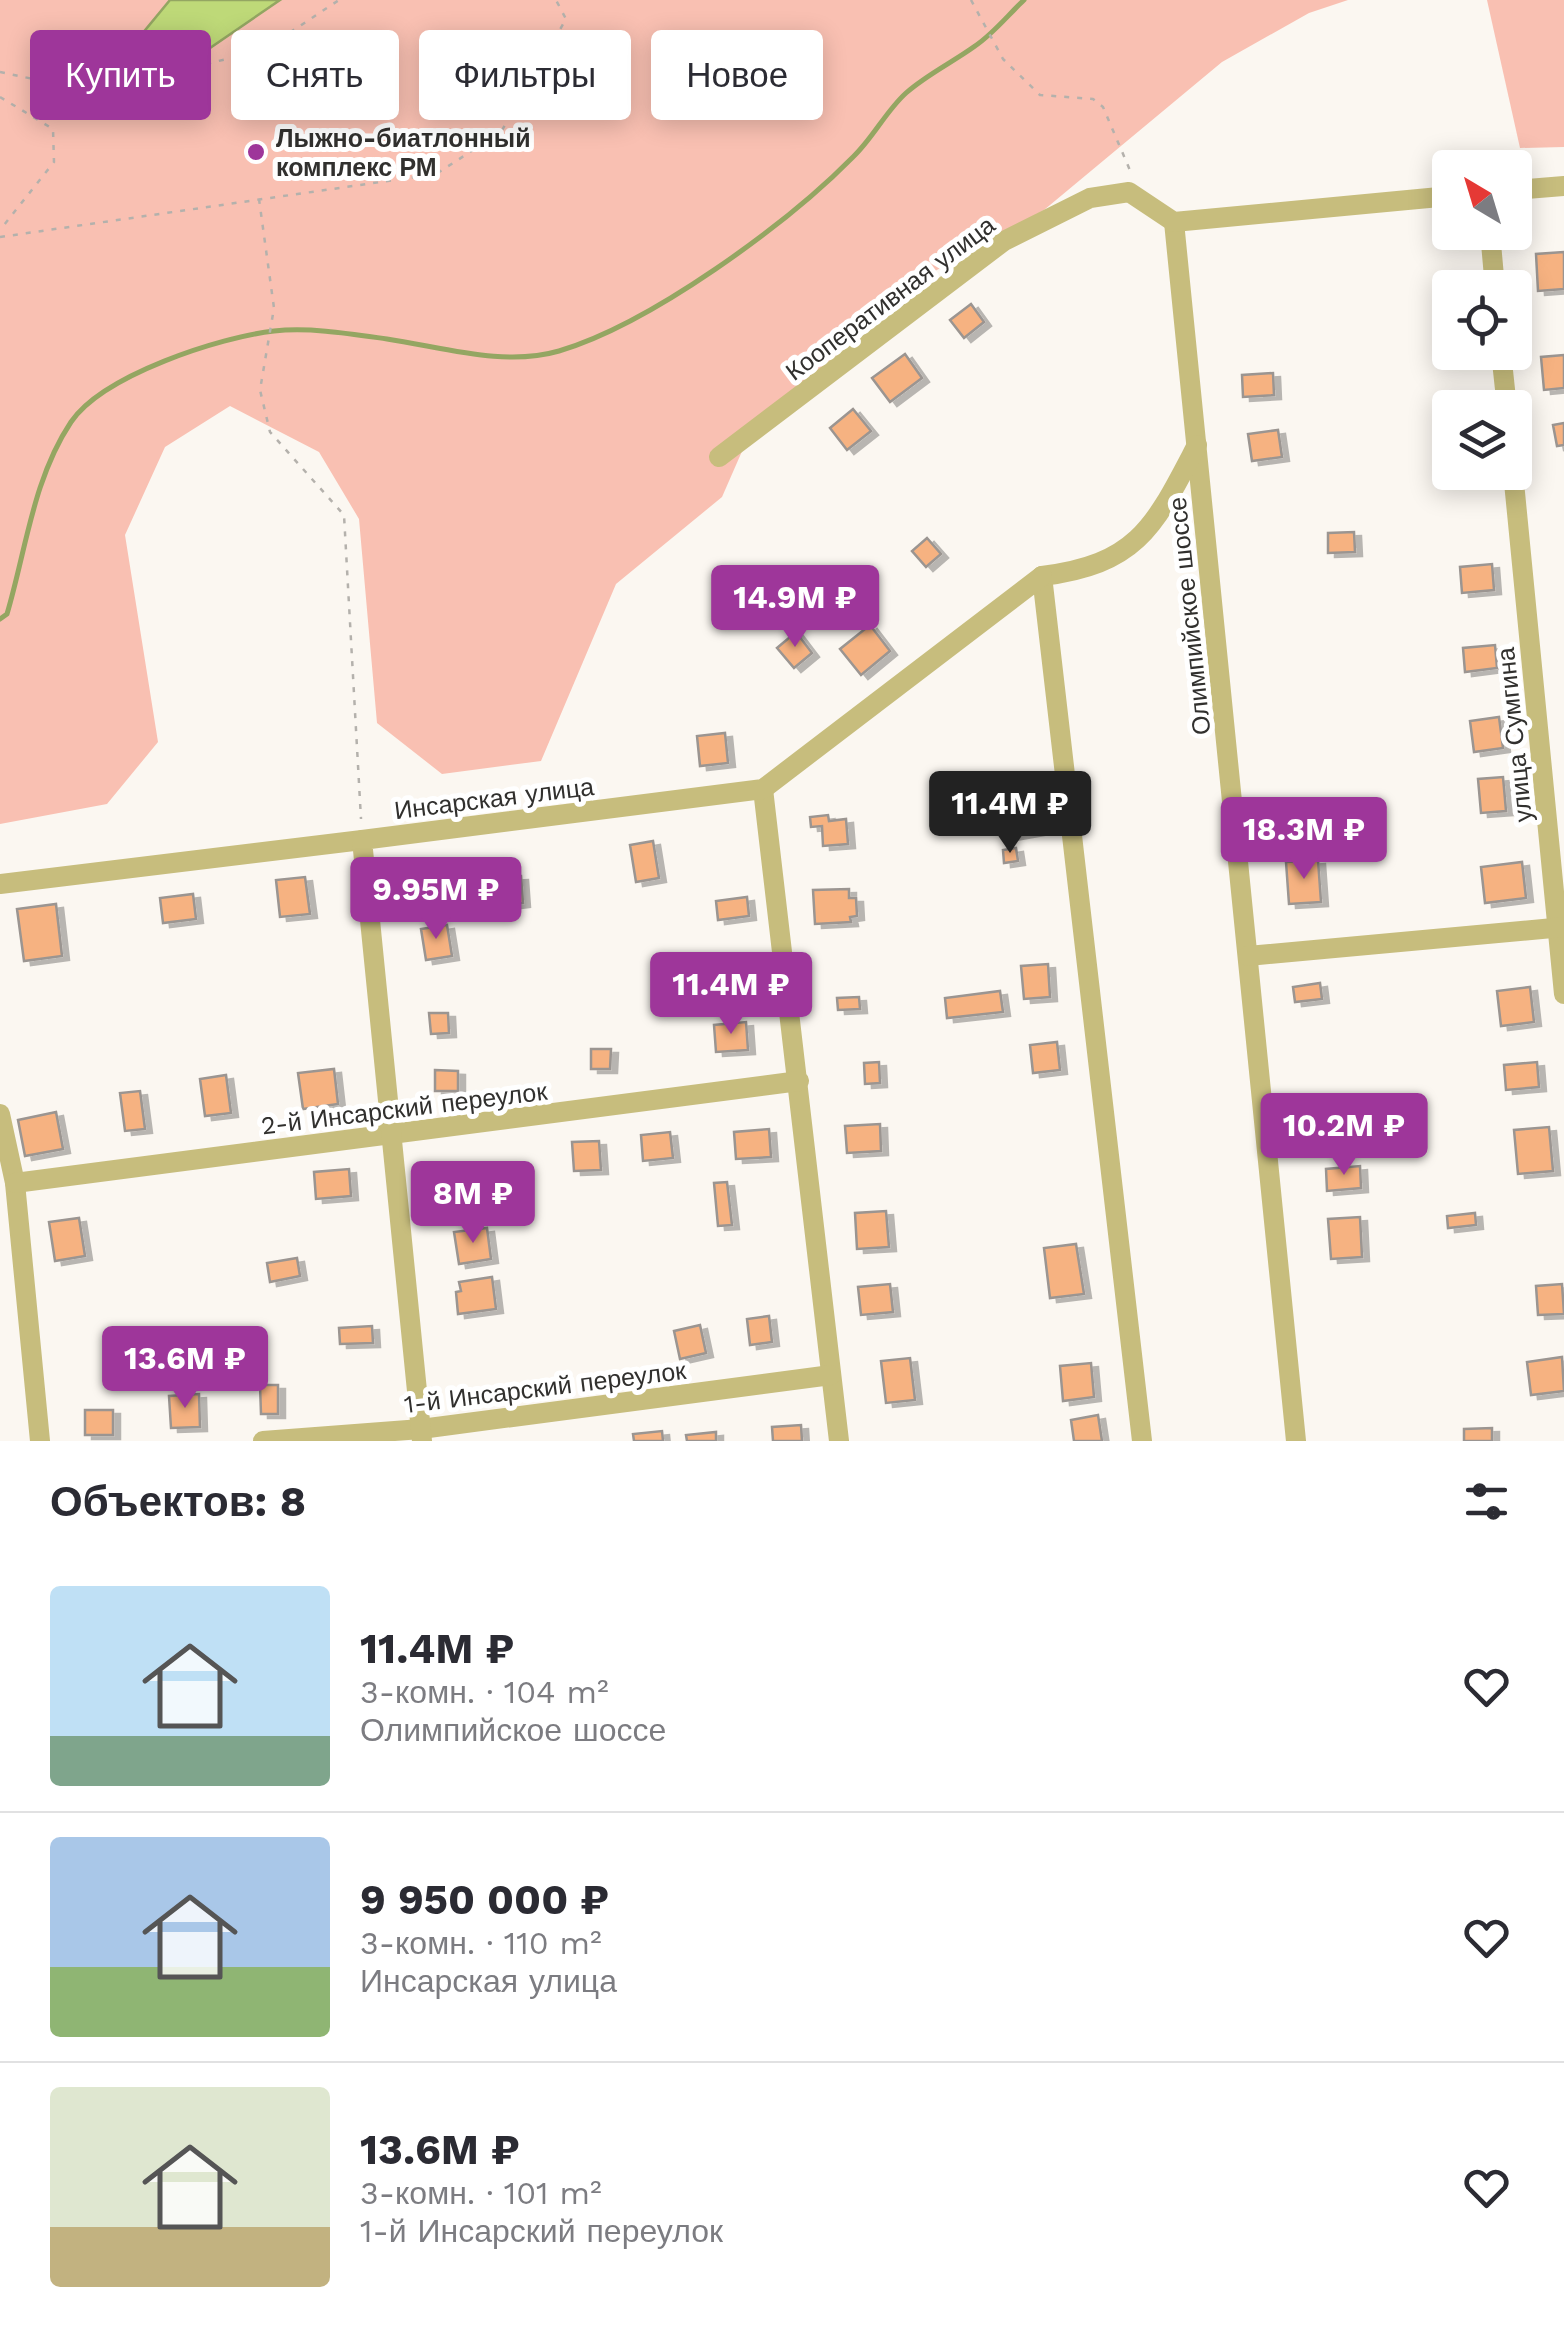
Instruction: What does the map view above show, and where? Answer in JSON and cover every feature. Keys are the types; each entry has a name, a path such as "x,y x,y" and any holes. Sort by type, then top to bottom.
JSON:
{"street":[{"path":"1532,189 1564,186"},
{"name":"Кооперативная улица","path":"719,458 1004,241 1090,198 1129,192 1142,200"},
{"path":"1142,200 1174,222 1432,198"},
{"name":"Олимпийское шоссе","path":"1174,222 1296,1441"},
{"path":"838,1441 764,789 1042,576 1084,570 1128,552 1156,524 1198,443"},
{"name":"улица Сумгина","path":"1515,490 1561,928 1564,994"},
{"path":"1042,576 1142,1441"},
{"name":"Инсарская улица","path":"422,1435 362,840 764,789"},
{"path":"0,884 362,840"},
{"path":"1248,956 1561,928"},
{"name":"2-й Инсарский переулок","path":"14,1183 799,1081"},
{"path":"0,1114 14,1183 40,1441"},
{"name":"1-й Инсарский переулок","path":"263,1441 422,1435 831,1375"}],"path":[{"path":"0,72 38,80 188,68 262,51 339,0"},
{"path":"0,237 436,174 501,132 566,19 556,0"},
{"path":"971,1 1003,59 1040,94 1093,99 1103,108 1142,200"},
{"path":"0,97 53,129 54,162 0,230"},
{"path":"259,200 274,308 260,390 270,432 344,514 362,840"}],"shaded area":[{"path":"0,0 1348,0 1309,13 1222,62 1044,210 903,289 743,449 722,497 616,584 541,761 442,774 377,723 359,519 319,452 230,406 165,447 125,535 158,742 107,804 0,824"},
{"path":"170,0 280,0 211,47 211,30 145,30"},
{"path":"1487,0 1564,0 1564,147 1520,148"}],"building":[{"path":"1564,252 1564,289 1538,291 1536,254"},
{"path":"971,304 984,322 964,338 950,320"},
{"path":"905,354 922,378 890,402 872,378"},
{"path":"1564,355 1564,388 1544,390 1541,357"},
{"path":"1273,373 1274,395 1243,397 1242,375"},
{"path":"853,409 871,431 847,450 830,428"},
{"path":"1564,423 1564,445 1557,446 1553,425"},
{"path":"1278,430 1282,457 1252,461 1248,434"},
{"path":"1354,532 1355,552 1328,553 1328,533"},
{"path":"927,538 941,554 926,567 912,551"},
{"path":"1492,564 1494,590 1462,593 1460,567"},
{"path":"870,625 890,651 861,675 840,649"},
{"path":"796,632 812,653 794,668 777,648"},
{"path":"1495,645 1497,668 1465,672 1463,648"},
{"path":"1499,717 1503,748 1474,752 1470,721"},
{"path":"725,733 728,763 700,766 697,736"},
{"path":"1503,777 1506,811 1481,813 1478,779"},
{"path":"1037,791 1043,830 1009,836 1002,797"},
{"path":"828,815 829,821 846,819 848,844 823,846 822,826 811,827 810,817"},
{"path":"653,841 659,878 636,882 630,845"},
{"path":"1016,848 1018,861 1004,863 1003,850"},
{"path":"1318,860 1321,902 1289,904 1286,862"},
{"path":"1522,862 1526,898 1485,903 1481,867"},
{"path":"521,876 523,903 505,905 502,877"},
{"path":"305,877 310,914 280,917 276,880"},
{"path":"849,889 849,898 856,898 857,916 850,917 851,922 815,924 813,890"},
{"path":"193,894 196,919 163,923 160,898"},
{"path":"747,897 749,916 718,920 716,901"},
{"path":"56,904 62,956 24,961 17,909"},
{"path":"447,925 452,956 426,960 421,929"},
{"path":"679,959 682,987 659,989 656,962"},
{"path":"1048,964 1050,997 1024,999 1021,966"},
{"path":"1320,983 1322,999 1295,1002 1293,987"},
{"path":"1530,987 1534,1022 1501,1026 1497,991"},
{"path":"1000,991 1003,1012 947,1018 945,998"},
{"path":"859,997 860,1009 838,1010 837,998"},
{"path":"429,1013 448,1013 449,1033 431,1034"},
{"path":"746,1022 748,1050 716,1052 714,1025"},
{"path":"1057,1042 1060,1070 1033,1073 1030,1045"},
{"path":"591,1049 611,1049 610,1069 591,1069"},
{"path":"879,1062 880,1083 865,1084 864,1063"},
{"path":"1537,1062 1539,1087 1506,1090 1504,1065"},
{"path":"334,1069 338,1104 303,1109 298,1073"},
{"path":"435,1070 458,1071 458,1091 435,1091"},
{"path":"226,1075 231,1113 205,1116 200,1079"},
{"path":"140,1091 145,1129 125,1131 120,1093"},
{"path":"56,1112 63,1149 25,1156 18,1120"},
{"path":"880,1124 881,1151 847,1153 845,1126"},
{"path":"1549,1127 1553,1171 1518,1174 1514,1130"},
{"path":"769,1129 771,1157 736,1159 734,1132"},
{"path":"670,1132 673,1158 643,1161 641,1135"},
{"path":"599,1141 601,1170 574,1171 572,1142"},
{"path":"1360,1166 1361,1188 1327,1191 1326,1169"},
{"path":"349,1169 351,1196 316,1199 314,1172"},
{"path":"484,1172 488,1203 462,1207 457,1176"},
{"path":"727,1182 732,1225 718,1226 714,1183"},
{"path":"886,1211 889,1247 857,1249 855,1213"},
{"path":"1475,1213 1476,1225 1448,1228 1447,1216"},
{"path":"1360,1217 1362,1257 1331,1259 1328,1219"},
{"path":"79,1218 85,1256 55,1261 49,1222"},
{"path":"487,1228 491,1259 459,1264 454,1232"},
{"path":"1076,1244 1084,1294 1050,1298 1044,1248"},
{"path":"297,1258 300,1276 270,1282 267,1263"},
{"path":"492,1277 496,1309 458,1314 459,1282"},
{"path":"890,1284 893,1312 861,1315 858,1287"},
{"path":"1562,1284 1564,1314 1538,1315 1536,1286"},
{"path":"769,1316 772,1342 750,1345 747,1319"},
{"path":"700,1325 706,1353 680,1359 674,1331"},
{"path":"372,1326 373,1343 340,1344 339,1328"},
{"path":"1562,1357 1564,1391 1531,1395 1527,1362"},
{"path":"910,1358 915,1400 886,1403 881,1361"},
{"path":"1091,1363 1094,1397 1063,1401 1060,1366"},
{"path":"260,1385 278,1385 278,1414 261,1414"},
{"path":"199,1394 200,1427 171,1428 169,1396"},
{"path":"85,1410 113,1410 113,1435 85,1435"},
{"path":"1098,1415 1102,1441 1074,1441 1071,1420"},
{"path":"801,1425 802,1441 773,1441 772,1427"},
{"path":"1492,1428 1492,1441 1464,1441 1464,1429"},
{"path":"662,1431 663,1441 634,1441 633,1434"},
{"path":"716,1432 716,1441 687,1441 686,1435"}],"waterway":[{"path":"0,619 7,614 39,491 58,444 71,422 109,389 194,350 274,331 331,332 517,357 559,351 595,338 674,296 792,212 860,150 906,93 982,41 1024,0"}],"place":[{"name":"Лыжно-биатлонный комплекс РМ","path":"256,152"}]}
